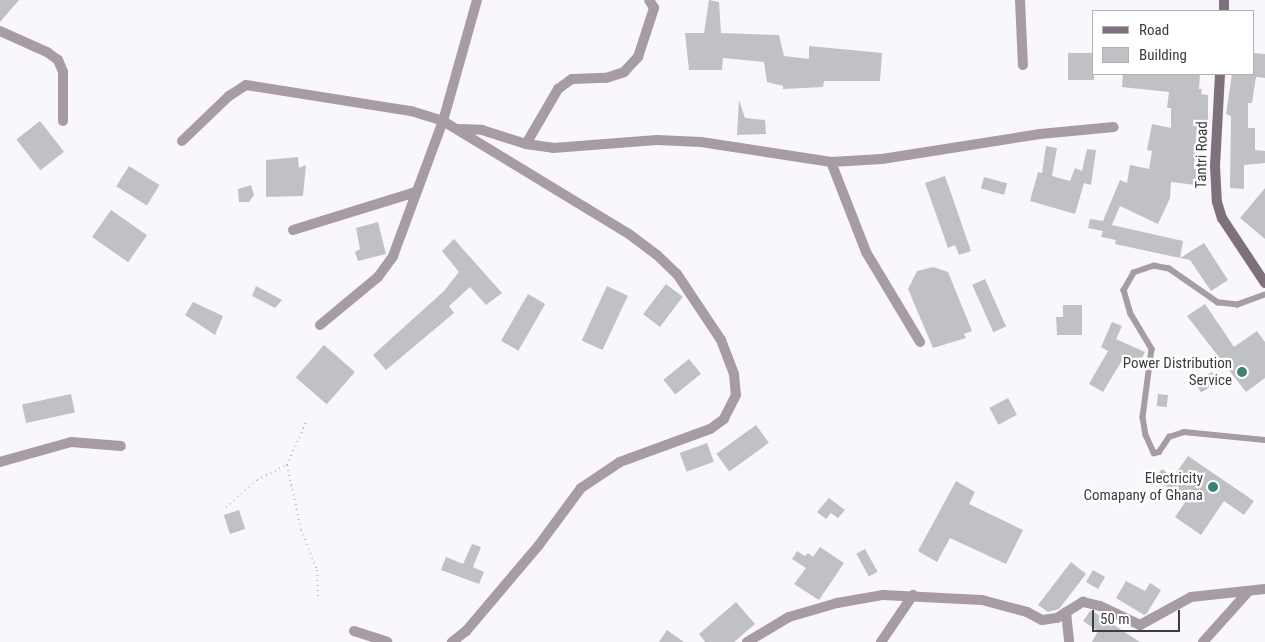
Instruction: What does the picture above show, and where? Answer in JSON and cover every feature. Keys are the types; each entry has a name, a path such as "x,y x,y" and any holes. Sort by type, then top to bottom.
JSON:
{"street":[{"path":"320,325 378,277 393,256 443,121 477,0"},
{"path":"526,144 542,111 565,84 572,79 606,78 624,72 638,57 654,8 650,0"},
{"path":"1020,0 1023,65"},
{"path":"0,31 47,52 58,60 63,72 63,121"},
{"name":"Tantri Road","path":"1220,75 1215,166 1217,202 1222,218 1265,283"},
{"path":"182,141 229,96 246,85 411,111 443,121 657,255 697,302 720,340 734,374 736,395 724,419 710,429 620,462 582,488 538,545 466,631 452,642"},
{"path":"458,129 499,134 526,144 553,148 657,140 701,142 831,162 882,159 1040,134 1114,127"},
{"path":"831,162 866,252 920,342"},
{"path":"294,230 416,192"},
{"path":"0,462 71,442 121,446"},
{"path":"747,642 789,617 837,602 882,595 913,595 982,600 1027,612 1042,620 1057,618 1083,602 1100,606 1140,625 1191,597 1247,593 1265,589"},
{"path":"1203,642 1247,593"},
{"path":"882,642 913,595"},
{"path":"1066,612 1069,642"},
{"path":"354,631 386,642"}],"lane":[{"path":"1265,295 1238,305 1218,302 1177,273 1154,266 1134,273 1124,290 1130,314 1152,348 1143,417 1146,436 1154,453 1159,452 1169,437 1184,432 1228,433 1265,440"}],"path":[{"path":"307,420 287,465 301,530 317,570 318,600"},
{"path":"226,507 257,480 287,465"}],"building":[{"path":"0,0 19,0 0,22"},
{"path":"709,0 719,2 721,33 779,35 784,56 809,59 809,46 882,53 880,81 824,81 823,87 783,89 783,86 767,82 764,62 723,58 722,70 689,70 685,33 704,33"},
{"path":"1068,53 1092,53 1092,75 1094,75 1094,80 1068,80"},
{"path":"1255,53 1265,54 1265,78 1256,77 1252,103 1248,103 1248,128 1255,128 1255,150 1265,151 1265,163 1244,165 1244,189 1230,188 1231,116 1226,114 1232,75 1255,75"},
{"path":"1123,75 1200,75 1199,89 1202,89 1201,94 1208,95 1208,125 1197,124 1194,169 1204,169 1204,186 1171,182 1170,198 1158,224 1120,206 1112,225 1183,241 1180,258 1115,244 1116,240 1101,237 1103,231 1088,228 1090,219 1103,221 1120,180 1127,183 1130,165 1149,169 1152,151 1147,150 1152,124 1171,128 1171,108 1167,108 1169,92 1122,87"},
{"path":"739,100 745,118 765,120 766,134 737,135"},
{"path":"40,121 64,152 40,170 16,139"},
{"path":"1046,146 1057,148 1052,176 1070,181 1075,168 1082,171 1087,149 1096,150 1091,185 1084,183 1075,214 1030,201 1038,172 1042,173"},
{"path":"298,157 299,168 306,165 303,196 266,197 266,160"},
{"path":"129,166 160,185 147,205 116,186"},
{"path":"945,176 971,251 959,255 955,245 948,248 925,183"},
{"path":"984,177 1007,183 1004,195 981,189"},
{"path":"251,185 254,195 249,202 239,202 238,189"},
{"path":"1265,188 1265,239 1240,218"},
{"path":"111,210 147,235 128,262 92,237"},
{"path":"378,222 386,254 358,261 355,252 360,249 356,228"},
{"path":"454,239 502,293 486,305 470,287 449,306 454,313 386,370 373,355 444,291 459,272 442,251"},
{"path":"1204,243 1228,280 1211,291 1190,260 1180,258"},
{"path":"933,267 948,272 972,331 964,334 966,338 933,348 908,289 917,271"},
{"path":"985,279 1006,327 993,332 972,285"},
{"path":"666,284 683,297 660,327 643,314"},
{"path":"256,286 282,300 275,308 252,296"},
{"path":"607,286 628,296 602,350 582,340"},
{"path":"528,294 545,304 518,351 501,341"},
{"path":"193,302 223,316 215,335 185,315"},
{"path":"1205,304 1234,347 1257,331 1265,342 1265,378 1246,392 1187,316"},
{"path":"1063,305 1082,305 1082,335 1057,335 1056,317 1063,317"},
{"path":"1112,322 1122,326 1116,339 1145,352 1139,364 1124,357 1103,392 1089,384 1108,351 1101,347"},
{"path":"324,345 355,372 327,404 296,377"},
{"path":"689,359 701,374 675,395 663,380"},
{"path":"1212,372 1218,382 1201,393 1195,382"},
{"path":"71,394 75,413 26,423 22,404"},
{"path":"1158,394 1168,395 1167,407 1157,406"},
{"path":"1008,398 1017,415 998,425 989,408"},
{"path":"756,425 769,443 729,472 716,454"},
{"path":"707,443 714,462 687,472 680,453"},
{"path":"1188,456 1254,501 1244,515 1224,501 1201,535 1175,517 1186,501 1155,478 1162,469 1173,477"},
{"path":"956,481 975,492 969,504 1023,530 1006,564 950,538 937,562 918,551"},
{"path":"829,498 845,510 838,518 831,513 826,519 817,512"},
{"path":"239,510 245,529 230,534 224,515"},
{"path":"472,544 481,547 473,567 484,572 479,584 441,570 446,557 463,564"},
{"path":"820,547 844,563 819,600 794,584 806,568 792,559 797,551 805,556 808,553 813,557"},
{"path":"865,549 878,572 869,577 856,554"},
{"path":"1071,562 1086,574 1059,609 1048,612 1038,605"},
{"path":"1093,570 1105,577 1098,589 1086,582"},
{"path":"1126,581 1145,591 1150,583 1161,590 1144,615 1116,598"},
{"path":"736,602 755,624 734,642 705,642 699,634"},
{"path":"1090,611 1140,642 1092,642 1098,631 1083,621"},
{"path":"667,630 684,642 659,642"}],"place":[{"name":"Power Distribution Service","path":"1242,372"},
{"name":"Electricity Comapany of Ghana","path":"1213,487"}]}
